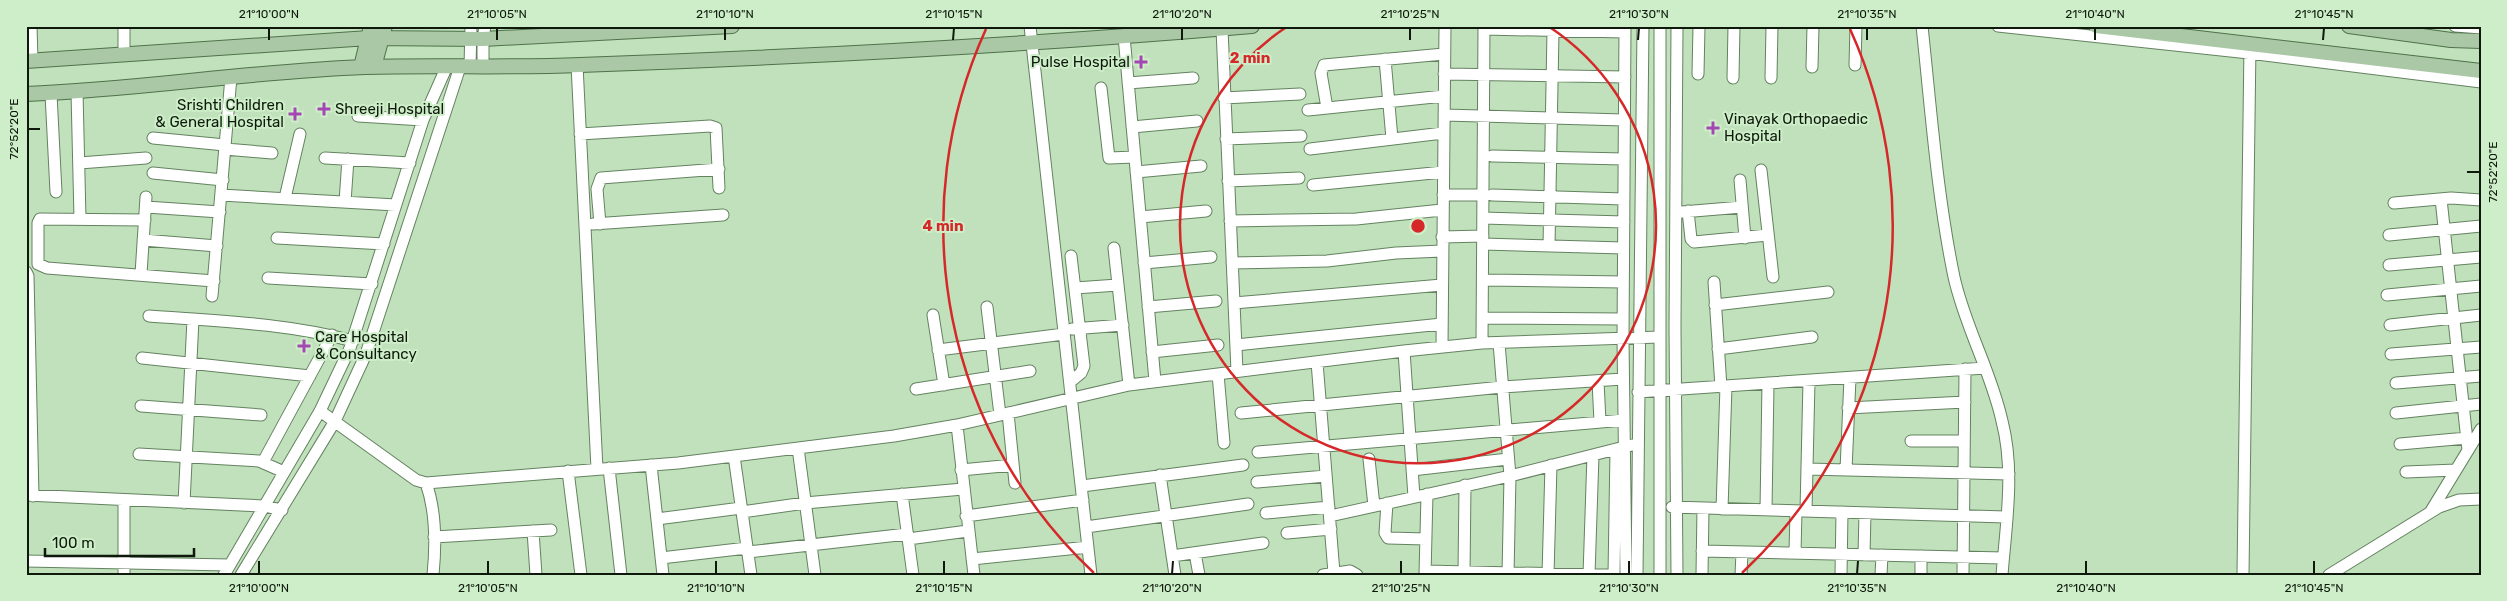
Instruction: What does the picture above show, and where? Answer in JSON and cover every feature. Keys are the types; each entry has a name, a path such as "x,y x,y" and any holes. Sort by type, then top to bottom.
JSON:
{"main road":[{"path":"397,26 406,34 416,37"},
{"path":"29,60 124,54 377,32 416,37 477,32 732,26"},
{"path":"26,94 77,92 231,77 368,67 577,65 896,52 1252,26"},
{"path":"2096,26 2250,49 2481,71"},
{"path":"2349,26 2451,40 2481,41"},
{"path":"368,67 377,32"}],"street":[{"path":"29,60 31,26"},
{"path":"124,26 124,54"},
{"path":"1030,26 1091,575"},
{"path":"1442,347 1444,26"},
{"path":"1637,575 1638,339 1643,26"},
{"path":"1660,26 1660,575"},
{"path":"1677,26 1676,390 1678,575"},
{"path":"1698,74 1699,26"},
{"path":"1733,78 1734,26"},
{"path":"1771,78 1772,26"},
{"path":"1812,67 1813,26"},
{"path":"1855,65 1856,26"},
{"path":"1922,26 1944,216 1955,278 1963,309 2003,421 2008,474 2002,575"},
{"path":"1998,26 2250,49 2481,82"},
{"path":"2455,26 2481,28"},
{"path":"1428,494 1425,573 1613,575 1624,420 1625,29 1553,31 1484,28 1483,117 1488,195 1483,218 1482,343"},
{"path":"1222,29 1237,371"},
{"path":"1549,246 1553,31"},
{"path":"241,575 335,421 366,354 477,32"},
{"path":"1124,36 1155,381"},
{"path":"2242,575 2250,49"},
{"path":"1327,108 1321,68 1324,65 1444,54"},
{"path":"1385,60 1392,139"},
{"path":"577,65 597,469"},
{"path":"26,561 124,562 227,570 320,411 353,341 423,120 465,67"},
{"path":"1444,74 1625,77"},
{"path":"212,296 231,77"},
{"path":"1128,83 1193,78"},
{"path":"1101,88 1109,158 1135,157"},
{"path":"77,92 80,219"},
{"path":"51,94 56,192"},
{"path":"1224,98 1300,94"},
{"path":"1308,110 1444,96"},
{"path":"1444,115 1624,120"},
{"path":"358,116 423,120"},
{"path":"1132,127 1197,121"},
{"path":"580,134 710,126 716,128 718,133 719,188"},
{"path":"1310,149 1443,133"},
{"path":"285,198 300,134"},
{"path":"1226,139 1301,136"},
{"path":"153,138 272,153"},
{"path":"1492,156 1624,159"},
{"path":"79,162 146,158"},
{"path":"325,158 410,163"},
{"path":"345,202 348,159"},
{"path":"1136,172 1201,166"},
{"path":"600,224 597,189 600,178 719,169"},
{"path":"1760,170 1773,277"},
{"path":"1313,185 1443,172"},
{"path":"153,173 222,180"},
{"path":"1228,181 1299,178"},
{"path":"1740,180 1745,238"},
{"path":"221,195 396,205"},
{"path":"1442,195 1624,199"},
{"path":"2394,203 2441,199 2481,200"},
{"path":"2441,199 2468,450"},
{"path":"141,274 146,202 220,212"},
{"path":"1661,214 1742,207"},
{"path":"1230,221 1356,219 1442,210"},
{"path":"1140,217 1206,211"},
{"path":"1688,211 1691,239 1694,242 1768,235"},
{"path":"584,225 723,215"},
{"path":"1483,218 1624,222"},
{"path":"145,220 42,219 38,221 37,260 40,266 214,281"},
{"path":"2390,235 2481,226"},
{"path":"1442,237 1549,246 1623,248"},
{"path":"277,238 384,244"},
{"path":"143,240 217,246"},
{"path":"1114,248 1129,385"},
{"path":"1232,262 1328,261 1442,251"},
{"path":"1070,382 1081,374 1084,366 1071,256"},
{"path":"1144,263 1211,257"},
{"path":"2389,265 2481,257"},
{"path":"26,272 28,276 29,495 264,506 282,510"},
{"path":"268,278 372,284"},
{"path":"1483,280 1623,282"},
{"path":"1714,282 1718,348 1723,386 1722,509"},
{"path":"1075,288 1118,285"},
{"path":"1234,303 1442,285"},
{"path":"2387,295 2481,286"},
{"path":"1716,305 1828,292"},
{"path":"1148,307 1216,301"},
{"path":"987,307 995,376 1004,414 1015,483"},
{"path":"934,315 944,385"},
{"path":"2390,325 2481,315"},
{"path":"149,316 255,323 332,335 353,341"},
{"path":"1482,318 1623,319"},
{"path":"184,503 192,319"},
{"path":"1236,345 1442,324"},
{"path":"938,350 991,344 1079,328 1123,325"},
{"path":"263,462 332,335"},
{"path":"320,411 416,480 426,483 651,465 894,436 957,425 1129,385 1404,351 1482,343 1660,337"},
{"path":"1718,348 1812,337"},
{"path":"1499,343 1510,476 1508,574"},
{"path":"1152,352 1218,345"},
{"path":"2391,354 2481,347"},
{"path":"1404,351 1414,497"},
{"path":"142,358 310,376"},
{"path":"1317,362 1331,529 1329,574 1350,571 1357,575"},
{"path":"1638,392 1985,368"},
{"path":"1963,575 1965,369"},
{"path":"916,389 1030,371"},
{"path":"1218,374 1224,443"},
{"path":"2396,383 2481,376"},
{"path":"1846,470 1850,378"},
{"path":"1241,412 1623,379"},
{"path":"1598,381 1600,422"},
{"path":"1795,553 1807,469 1809,381"},
{"path":"1766,510 1768,384"},
{"path":"1848,408 1965,402"},
{"path":"2396,413 2481,404"},
{"path":"141,406 261,414"},
{"path":"1258,452 1324,448 1624,420"},
{"path":"957,425 974,575"},
{"path":"2429,513 2481,429"},
{"path":"2400,444 2467,438"},
{"path":"1911,441 1964,441"},
{"path":"1266,513 1329,512 1374,506 1510,476 1638,443"},
{"path":"798,448 814,575"},
{"path":"1621,448 1626,575"},
{"path":"139,454 263,462 284,472"},
{"path":"1589,575 1593,455"},
{"path":"734,456 751,575"},
{"path":"1412,470 1508,459"},
{"path":"1369,460 1374,506"},
{"path":"651,465 662,575"},
{"path":"961,470 1013,465"},
{"path":"1082,486 1242,465"},
{"path":"1548,574 1551,465"},
{"path":"609,468 621,575"},
{"path":"1807,469 2008,474"},
{"path":"2406,472 2456,470"},
{"path":"568,471 581,575"},
{"path":"1160,475 1175,575"},
{"path":"1257,482 1326,476"},
{"path":"426,483 430,496 434,537 433,575"},
{"path":"1464,573 1465,485"},
{"path":"657,519 963,489"},
{"path":"902,494 912,575"},
{"path":"2329,575 2449,502 2481,499"},
{"path":"124,500 124,575"},
{"path":"966,516 1083,500"},
{"path":"1386,503 1385,533 1388,538 1426,539"},
{"path":"1086,527 1248,504"},
{"path":"1660,507 2006,517"},
{"path":"1702,508 1702,575"},
{"path":"1841,575 1842,512"},
{"path":"1864,555 1865,513"},
{"path":"1287,533 1331,529"},
{"path":"434,537 551,530"},
{"path":"533,531 536,575"},
{"path":"661,558 968,531"},
{"path":"1172,556 1263,543"},
{"path":"972,559 1088,547"},
{"path":"1702,551 2003,558"},
{"path":"1741,575 1742,552"},
{"path":"1195,553 1199,575"},
{"path":"1882,555 1882,575"},
{"path":"1921,556 1921,575"}],"place":[{"name":"Pulse Hospital","path":"1141,62"},
{"name":"Shreeji Hospital","path":"324,109"},
{"name":"Srishti Children & General Hospital","path":"295,114"},
{"name":"Vinayak Orthopaedic Hospital","path":"1713,128"},
{"name":"Care Hospital & Consultancy","path":"304,346"}]}
